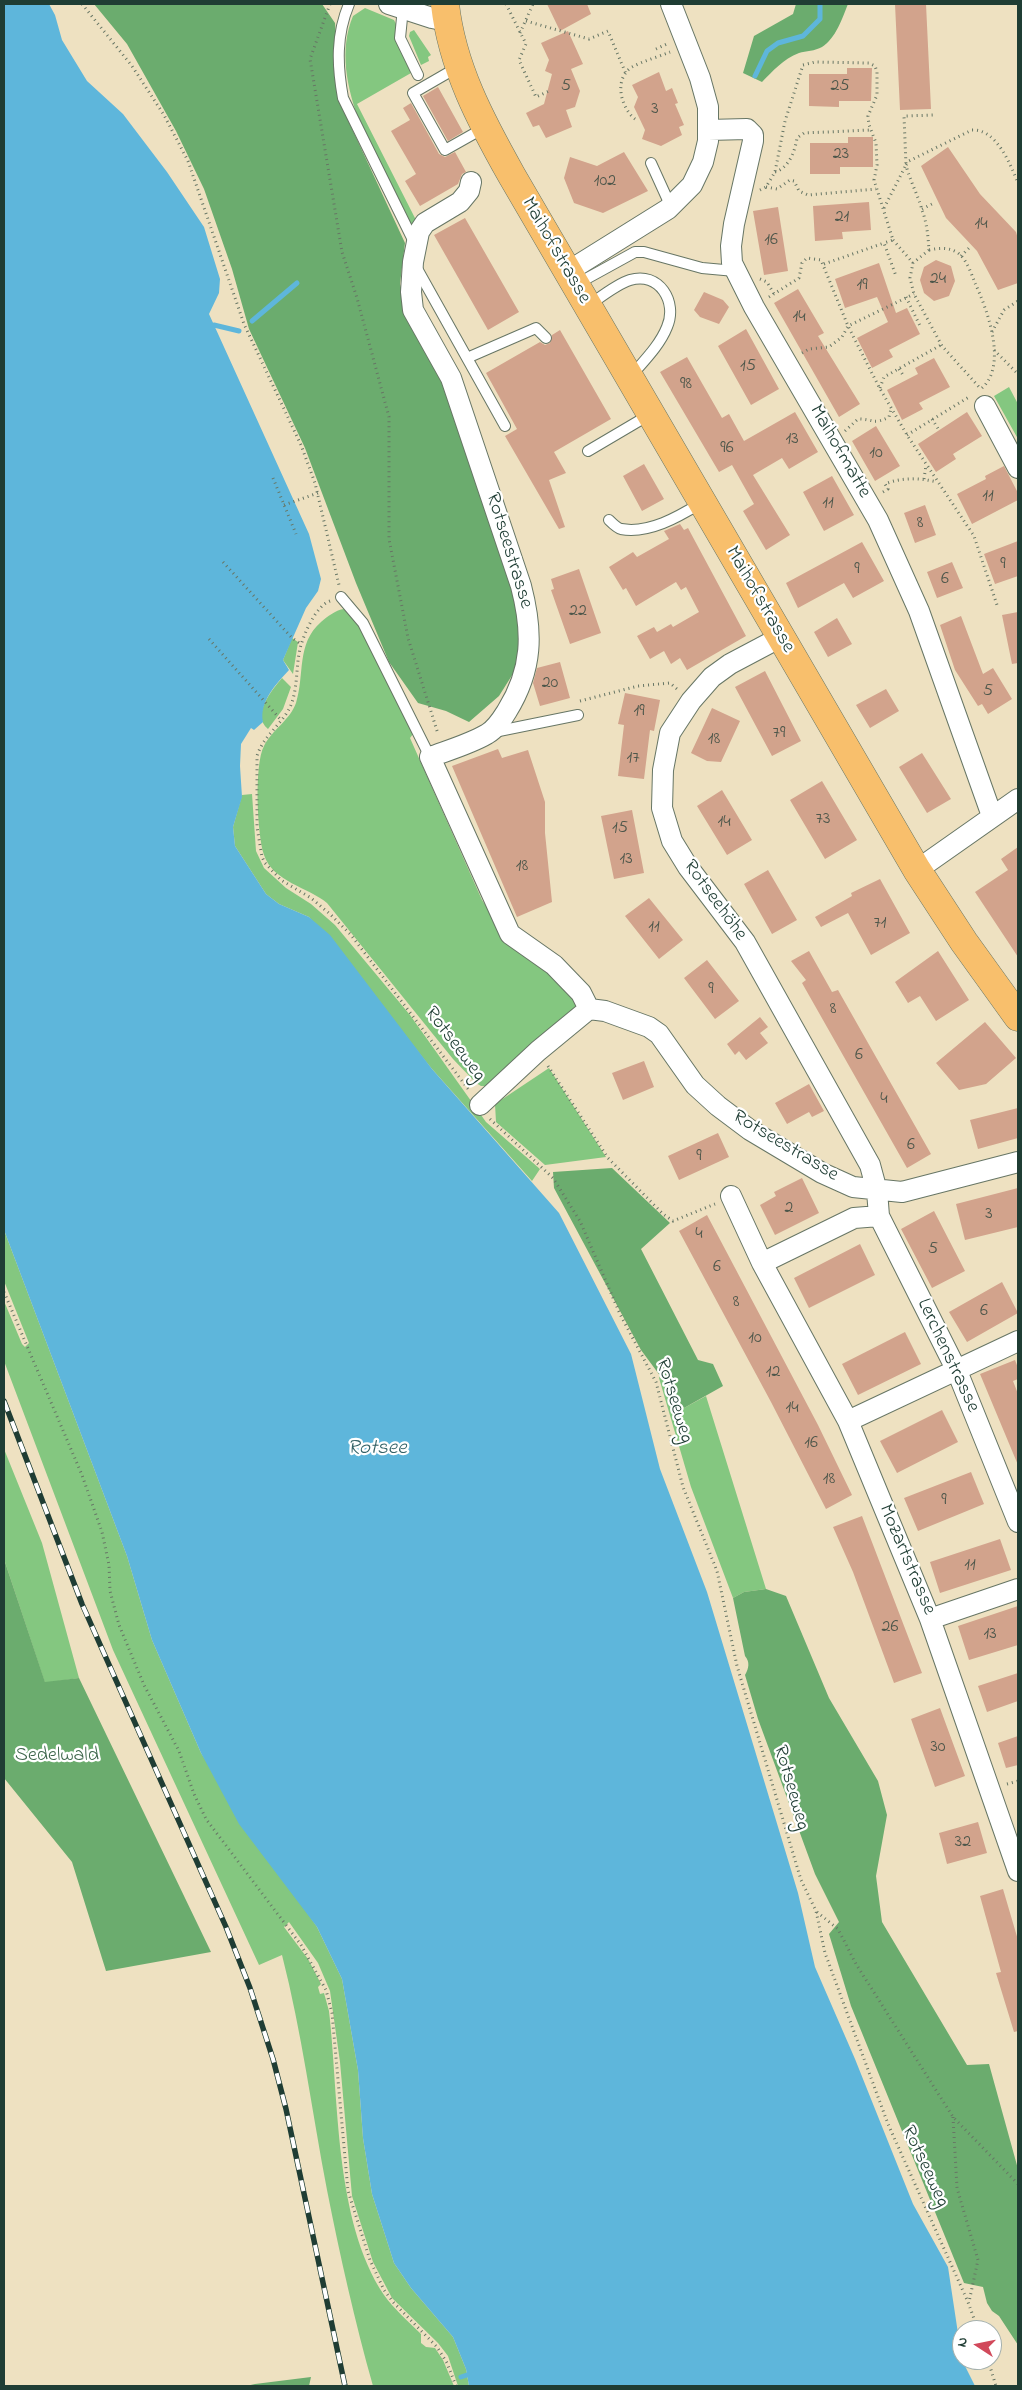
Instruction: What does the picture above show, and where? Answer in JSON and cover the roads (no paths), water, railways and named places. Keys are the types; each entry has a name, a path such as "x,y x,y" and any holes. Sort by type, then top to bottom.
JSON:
{"main road":[{"name":"Maihofstrasse","path":"446,12 459,66 470,99 512,176 628,379 917,870 964,942 1018,1017"}],"street":[{"path":"576,288 671,207 692,185 703,162 708,130 708,108 700,78 671,4"},
{"path":"396,6 432,18 446,12"},
{"name":"Maihofmatte","path":"708,130 747,129 753,135 734,224 731,246 732,263 878,520 919,611 992,816"},
{"name":"Rotseestrasse","path":"437,754 488,733 499,724 519,691 530,651 529,616 521,586 451,378 413,310 411,292 414,253 418,232 424,223 460,202 469,191 471,182"},
{"path":"983,398 1018,468"},
{"name":"Rotseehöhe","path":"781,637 730,664 712,677 691,700 670,733 663,770 662,808 672,841 688,867 745,942 870,1165 877,1191"},
{"path":"437,754 510,934 554,965 581,994 589,1009 538,1051 480,1105"},
{"path":"917,870 1018,799"},
{"name":"Rotseestrasse","path":"589,1009 605,1011 649,1027 659,1034 695,1085 718,1106 750,1130 822,1173 853,1186 877,1191 902,1192 1018,1162"},
{"name":"Lerchenstrasse","path":"877,1191 879,1216 958,1371 1018,1522"},
{"name":"Mozartstrasse","path":"731,1196 762,1263 848,1421 930,1620 1018,1871"},
{"path":"762,1263 854,1218 879,1216"},
{"path":"848,1421 958,1371 1018,1341"},
{"path":"930,1620 1018,1589"}],"lane":[{"path":"348,4 342,23 338,48 343,98 414,253 467,358 505,426"},
{"path":"396,6 400,38 418,75"},
{"path":"459,66 413,93 445,150 485,128"},
{"path":"651,163 671,207"},
{"path":"576,288 622,257 636,252 644,252 702,268 735,270"},
{"path":"576,288 641,278 652,281 669,297 672,312 667,327 652,352 628,379"},
{"path":"467,358 536,328 546,338"},
{"path":"588,452 650,415"},
{"path":"609,520 619,529 644,529 675,518 702,502"},
{"path":"341,597 364,623 437,754"},
{"path":"488,733 578,715"}],"water":[{"name":"Rotsee","path":"4,4 49,4 55,15 62,40 87,81 123,114 167,172 204,227 220,279 219,293 209,314 309,534 321,579 318,591 306,608 283,660 289,670 274,687 266,700 262,715 263,722 254,730 251,728 241,744 242,797 233,827 235,846 266,894 279,904 309,917 330,935 432,1069 559,1213 631,1354 660,1469 707,1592 798,1893 815,1967 855,2059 913,2204 948,2267 956,2320 952,2320 952,2370 967,2370 975,2386 469,2386 466,2369 453,2337 411,2288 394,2263 372,2194 363,2138 358,2070 342,1979 317,1927 239,1824 201,1753 152,1640 127,1556 4,1230"}],"waterway":[{"path":"755,76 767,51 778,43 803,36 820,19 820,4"},
{"path":"252,321 297,283"},
{"path":"214,325 239,331"},
{"path":"461,2377 467,2375"}],"railway":[{"path":"4,1401 82,1604 226,1927 250,1988 273,2059 286,2109 345,2386"}],"park label":[{"name":"Sedelwald","path":"57,1757"}]}
